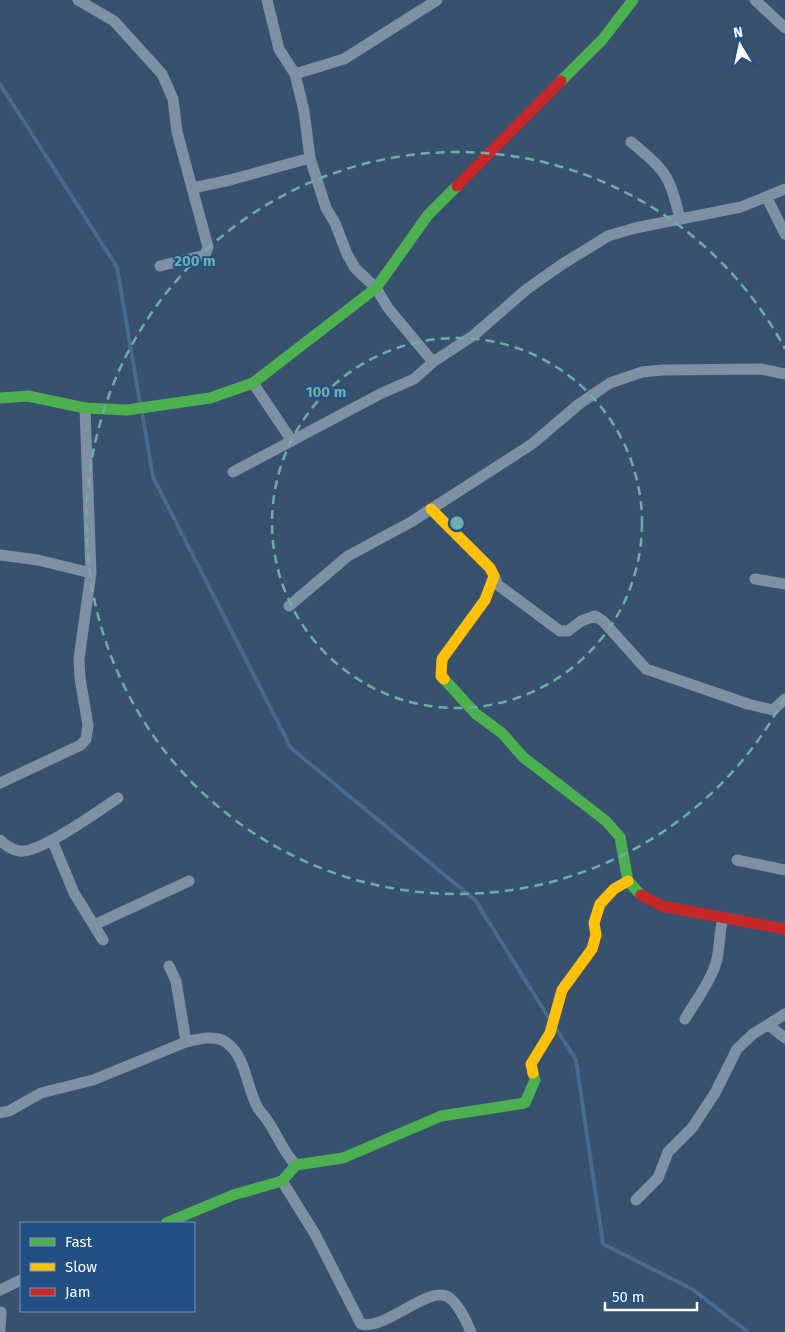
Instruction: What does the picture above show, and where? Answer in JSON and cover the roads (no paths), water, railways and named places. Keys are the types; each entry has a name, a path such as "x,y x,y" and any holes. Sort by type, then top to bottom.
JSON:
{"street":[{"path":"78,0 114,22 162,74 173,99 177,132 208,252 205,255 160,266"},
{"path":"267,0 279,49 295,74 304,110 310,158 326,208 335,223 347,254 355,268 376,288 388,308 433,362"},
{"path":"295,74 344,59 436,0"},
{"path":"0,398 28,396 85,408 127,410 210,398 253,383 288,358 376,288 428,215 602,40 632,0"},
{"path":"755,0 785,28"},
{"path":"631,142 660,166 664,172 672,185 680,219"},
{"path":"193,188 310,158"},
{"path":"233,472 380,394 414,379 433,362 474,335 527,289 608,236 741,207 785,189"},
{"path":"766,198 785,234"},
{"path":"289,606 348,556 431,509 532,444 579,404 610,383 642,372 663,370 746,369 785,374"},
{"path":"253,383 292,441"},
{"path":"0,783 81,746 86,739 88,725 80,678 80,659 91,573 85,408"},
{"path":"431,509 490,568 498,585 560,631 568,631 581,620 595,616 603,621 646,669 748,704 773,710 785,699"},
{"path":"0,556 38,560 91,573"},
{"path":"494,576 485,600 442,659 442,676 476,714 502,733 523,757 606,821 620,837 628,881 638,893 662,906 723,919 737,919 785,929"},
{"path":"755,579 785,584"},
{"path":"0,840 5,845 21,851 38,848 118,798"},
{"path":"52,840 74,894 103,940"},
{"path":"737,860 785,870"},
{"path":"94,925 189,881"},
{"path":"168,1222 233,1195 282,1181 296,1165 343,1158 441,1116 525,1103 535,1080 531,1064 550,1033 562,990 592,949 596,936 594,923 600,904 614,889 628,881"},
{"path":"685,1019 711,975 717,958 719,931 723,919"},
{"path":"169,966 176,981 186,1042"},
{"path":"636,1200 658,1178 668,1152 692,1128 715,1093 738,1049 753,1034 785,1014"},
{"path":"769,1025 785,1038"},
{"path":"0,1112 9,1111 40,1094 93,1080 186,1042 200,1039 217,1039 227,1043 240,1060 257,1108 268,1121 285,1154 296,1165"},
{"path":"282,1181 315,1234 361,1324 377,1325 420,1301 443,1296 450,1298 471,1332"},
{"path":"0,1290 20,1280"},
{"path":"0,1312 0,1331"}],"waterway":[{"path":"0,84 117,267 140,403"},
{"path":"142,412 153,477 291,748 475,900 549,1018"},
{"path":"557,1030 576,1060 603,1244 692,1289 748,1332"}]}
